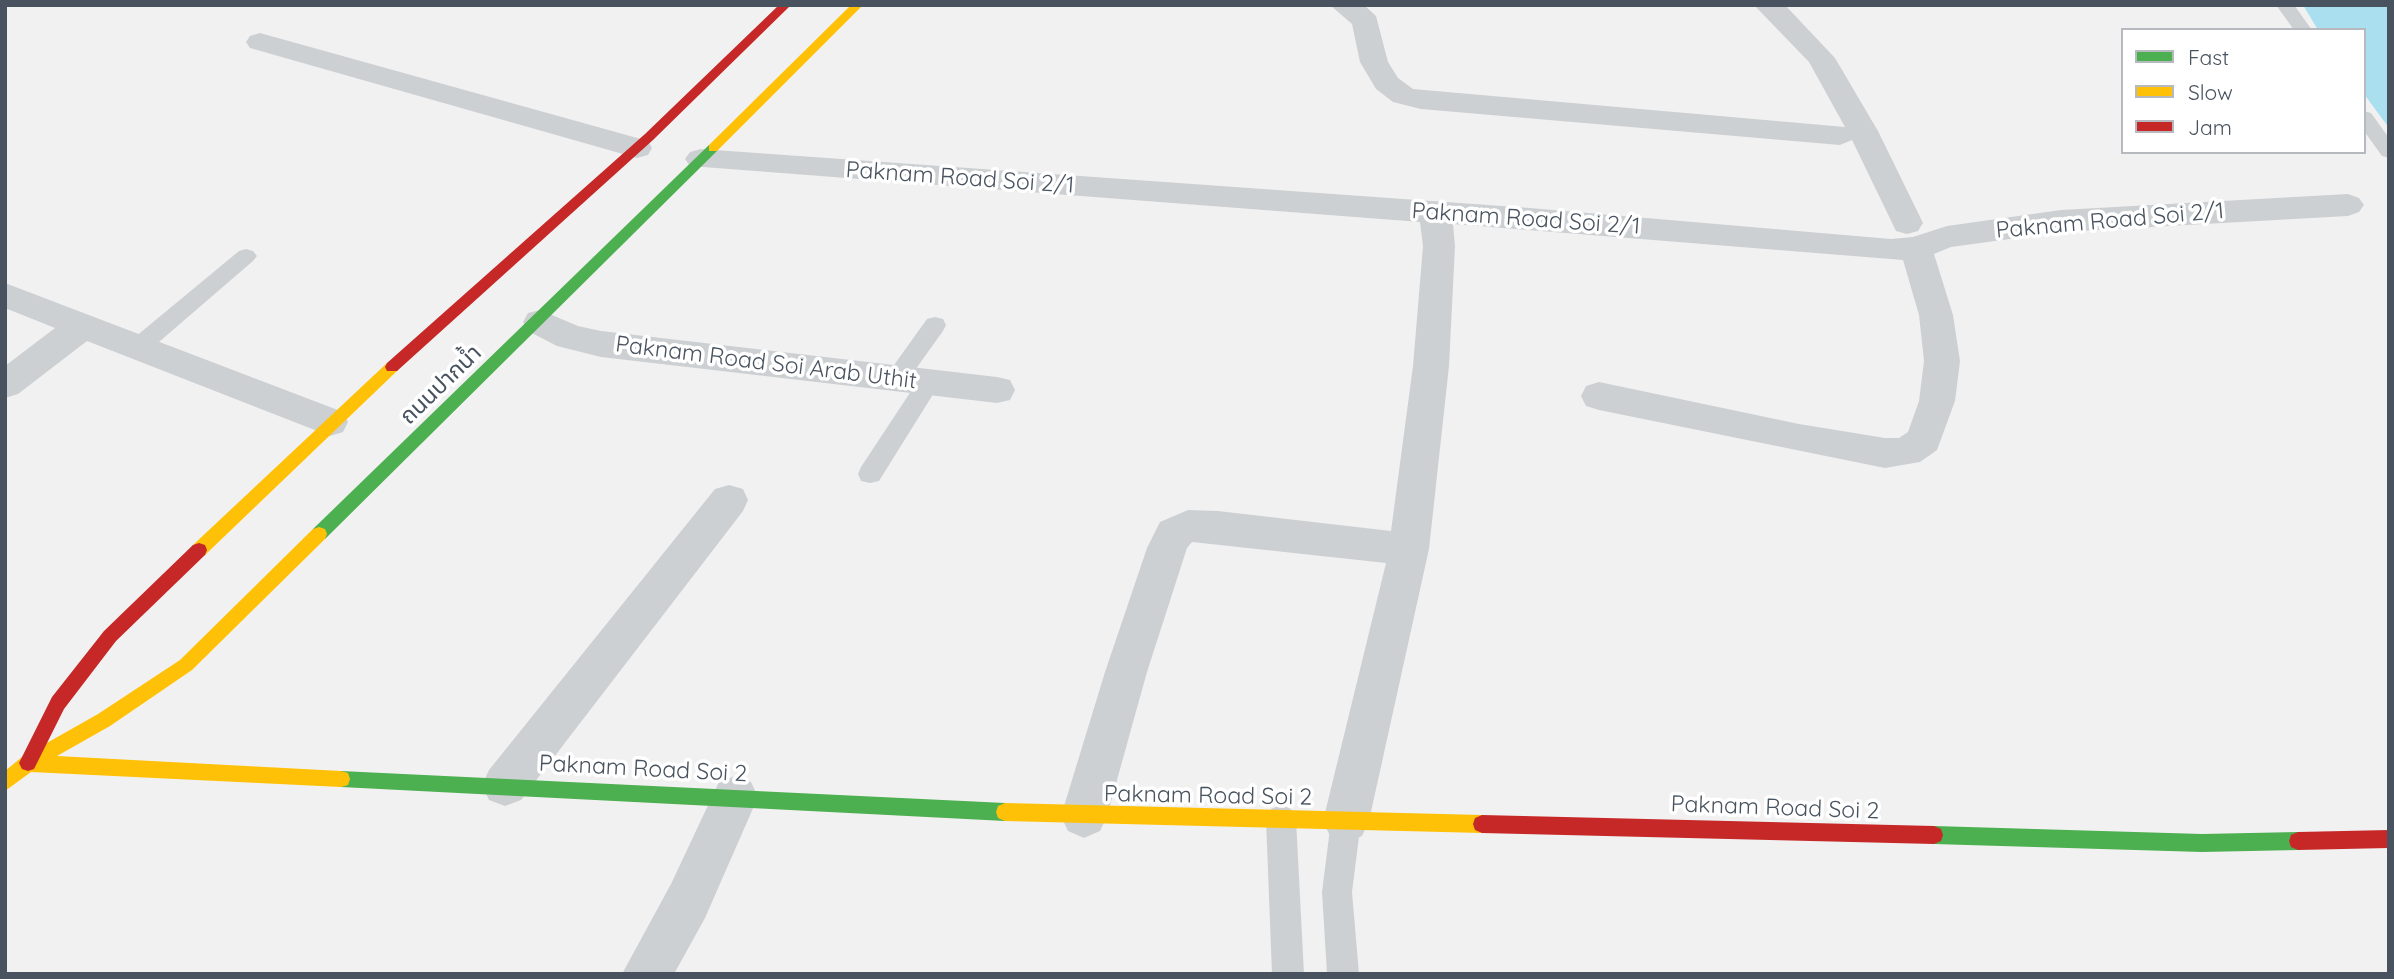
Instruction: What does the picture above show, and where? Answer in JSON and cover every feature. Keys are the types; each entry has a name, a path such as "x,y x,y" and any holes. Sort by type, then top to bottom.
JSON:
{"street":[{"name":"ถนนปากน้ำ","path":"28,763 58,703 110,636 330,422 637,148 786,5"},
{"name":"ถนนปากน้ำ","path":"5,783 28,763 104,720 186,665 540,321 858,5"},
{"path":"1344,5 1349,6 1366,22 1374,62 1386,83 1403,96 1421,100 1840,135"},
{"path":"1599,396 1885,453 1907,452 1923,440 1937,401 1942,361 1936,316 1911,236 1864,131 1821,58 1793,26 1768,5"},
{"path":"260,42 637,148"},
{"name":"Paknam Road Soi 2/1","path":"701,159 1435,212 1891,250 1911,236 1947,237 2061,220 2348,205"},
{"path":"1346,821 1409,549 1431,366 1439,246 1435,212"},
{"path":"5,295 81,327 330,422"},
{"name":"Paknam Road Soi Arab Uthit","path":"540,321 569,337 601,344 997,390"},
{"path":"5,385 81,327"},
{"path":"505,785 729,500"},
{"path":"1084,816 1126,672 1174,533 1188,526 1217,527 1409,549"},
{"name":"Paknam Road Soi 2","path":"28,763 1084,816 2202,843 2389,839"},
{"path":"647,974 688,901 735,797"}],"lane":[{"path":"2286,5 2302,28"},
{"path":"2366,120 2389,152"},
{"path":"138,348 246,256"},
{"path":"870,474 913,380 934,325"},
{"path":"1281,819 1288,974"},
{"path":"1343,974 1337,892 1346,821"}],"water":[{"path":"2303,5 2389,5 2389,128 2366,97 2366,28 2317,28"}],"traffic: fast":[{"path":"319,534 713,148"},
{"path":"341,779 1005,812"},
{"path":"1934,835 2202,843 2298,841"}],"traffic: slow":[{"path":"713,148 858,5"},
{"path":"199,550 392,367"},
{"path":"5,783 28,763 104,720 186,665 319,534"},
{"path":"28,763 341,779"},
{"path":"1005,812 1482,824"}],"traffic: jam":[{"path":"392,367 649,137 786,5"},
{"path":"28,763 58,703 110,636 199,550"},
{"path":"1482,824 1934,835"},
{"path":"2298,841 2389,839"}]}
